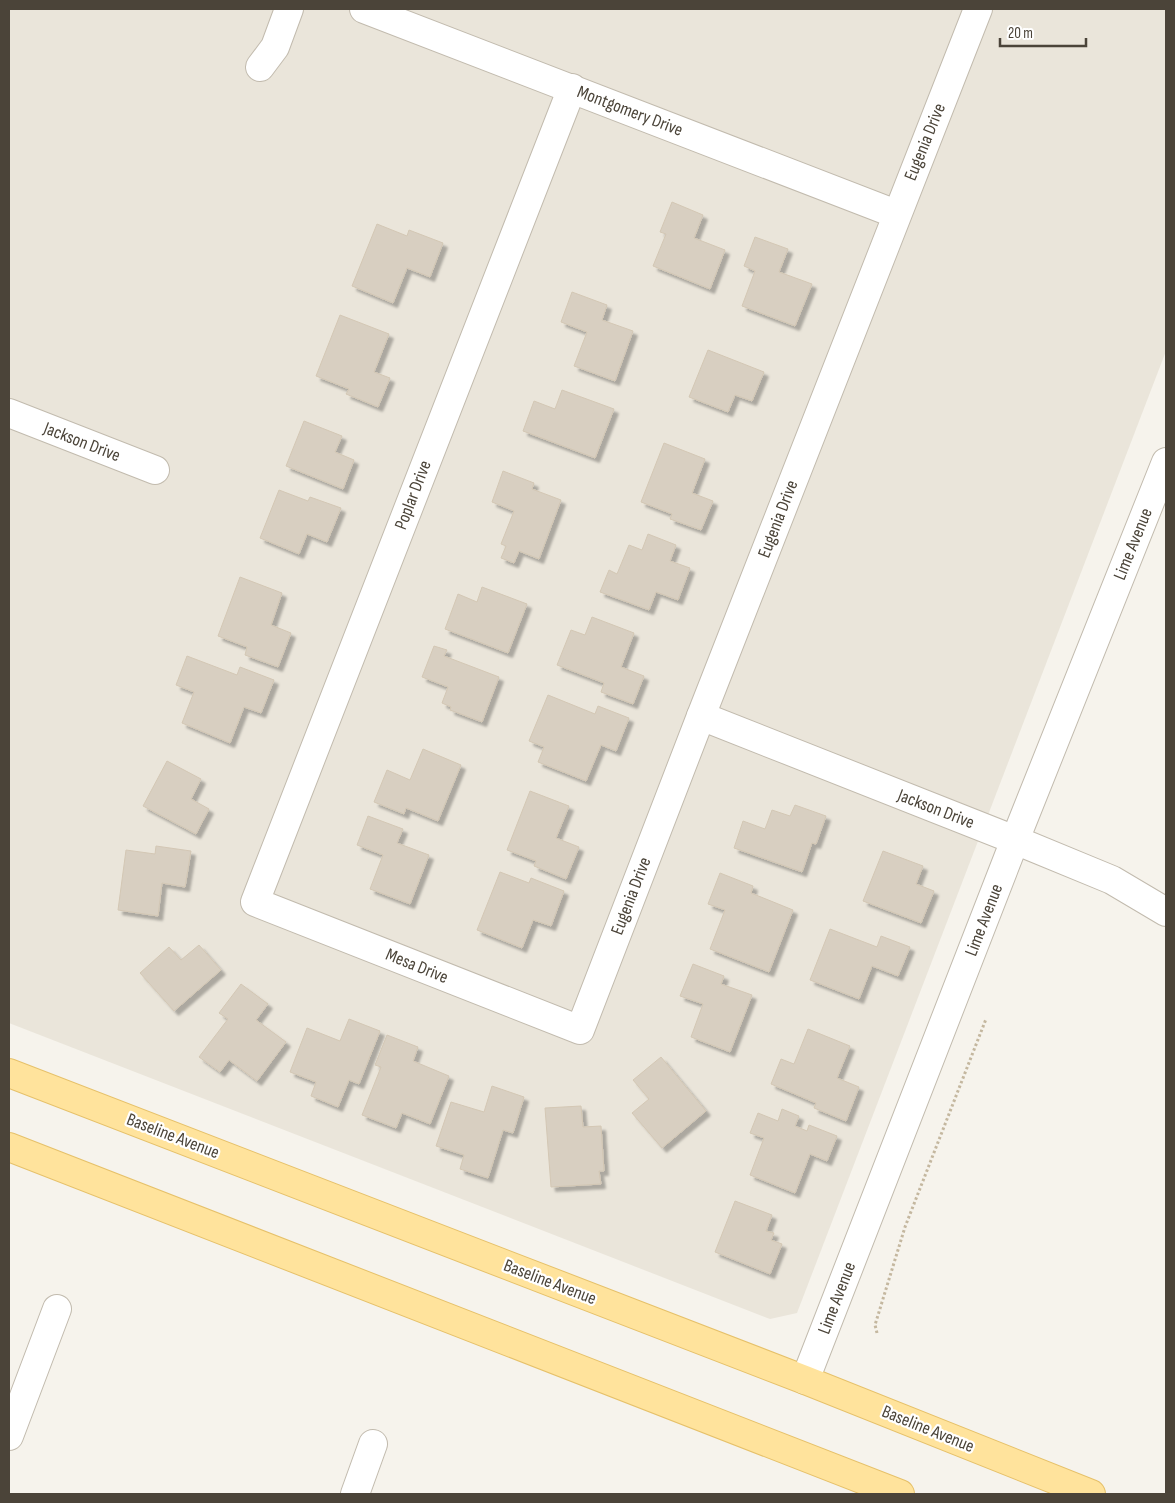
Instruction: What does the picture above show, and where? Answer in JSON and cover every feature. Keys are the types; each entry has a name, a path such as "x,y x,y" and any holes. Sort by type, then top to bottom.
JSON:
{"main road":[{"name":"Baseline Avenue","path":"9,1073 805,1380 1091,1494"},
{"path":"9,1147 900,1494"}],"street":[{"path":"260,67 274,47 289,9"},
{"name":"Montgomery Drive","path":"364,9 896,214"},
{"name":"Eugenia Drive","path":"580,1030 896,214 978,9"},
{"name":"Poplar Drive","path":"255,902 572,88"},
{"name":"Jackson Drive","path":"9,413 156,470"},
{"name":"Lime Avenue","path":"805,1380 1015,840 1166,462"},
{"name":"Jackson Drive","path":"701,716 1112,880 1166,912"},
{"name":"Mesa Drive","path":"255,902 580,1030"},
{"path":"9,1436 57,1309"},
{"path":"355,1494 374,1444"}],"path":[{"path":"877,1333 875,1325 905,1227 986,1020"}],"shaded area":[{"path":"9,9 1166,9 1166,351 797,1313 770,1319 9,1023"}],"building":[{"path":"672,202 703,215 694,238 725,250 710,289 653,266 666,234 660,232"},
{"path":"377,224 407,236 409,230 443,243 430,277 407,268 393,303 352,286"},
{"path":"755,237 788,249 779,272 812,284 795,326 742,306 755,271 744,266"},
{"path":"572,292 607,305 602,320 633,331 615,381 574,366 587,332 561,322"},
{"path":"340,315 389,334 374,372 390,378 378,407 346,394 349,389 316,376"},
{"path":"708,350 764,372 752,401 735,395 728,412 689,397"},
{"path":"562,390 614,409 595,458 523,431 534,401 555,409"},
{"path":"304,421 342,436 335,452 354,460 343,489 286,466"},
{"path":"664,443 705,459 692,493 713,501 701,530 670,519 672,514 641,502"},
{"path":"503,471 534,483 532,489 561,500 539,559 519,551 514,563 501,558 506,546 501,544 514,511 492,502"},
{"path":"279,490 308,501 310,497 341,508 327,542 307,534 299,554 260,538"},
{"path":"648,534 676,545 670,561 690,568 678,600 656,592 649,610 600,592 609,570 617,574 629,545 642,550"},
{"path":"240,577 282,593 271,625 291,633 278,667 245,655 247,647 218,636"},
{"path":"482,587 527,604 508,653 445,629 458,594 477,602"},
{"path":"592,617 634,633 621,667 644,676 633,704 601,692 604,683 557,665 571,630 585,635"},
{"path":"434,646 447,650 444,656 499,677 482,722 450,710 451,707 442,703 448,687 422,677"},
{"path":"187,656 237,675 240,667 274,680 261,713 244,707 230,743 182,723 194,692 176,685"},
{"path":"548,695 595,714 598,706 629,718 616,751 601,745 586,781 538,762 544,747 529,741"},
{"path":"423,749 461,765 438,821 406,808 404,814 374,802 387,770 410,780"},
{"path":"167,761 201,779 191,799 209,809 196,834 143,806"},
{"path":"530,791 569,806 556,838 579,847 566,879 534,866 536,861 507,850"},
{"path":"795,805 826,816 816,844 812,843 802,872 734,848 743,821 765,829 772,810 790,816"},
{"path":"368,816 403,829 397,843 429,855 410,904 370,889 383,855 357,845"},
{"path":"156,846 191,851 185,887 162,883 158,916 118,910 126,850 155,854"},
{"path":"883,851 923,866 916,884 934,891 921,923 863,901"},
{"path":"500,872 529,883 531,878 564,891 551,926 533,920 522,948 477,930"},
{"path":"720,873 753,886 751,893 793,910 769,972 710,949 725,910 708,904"},
{"path":"830,929 877,947 881,936 910,947 898,976 872,966 859,999 810,980"},
{"path":"199,945 221,970 174,1011 140,973 169,947 181,960"},
{"path":"693,964 724,976 721,984 752,995 730,1052 691,1037 703,1004 680,996"},
{"path":"241,984 268,1004 256,1020 286,1042 257,1081 229,1060 220,1072 199,1057 228,1019 219,1013"},
{"path":"349,1019 380,1031 359,1084 349,1080 338,1107 311,1096 316,1082 290,1072 307,1028 340,1041"},
{"path":"808,1029 850,1046 837,1078 859,1087 846,1121 814,1108 816,1103 771,1084 781,1059 794,1064"},
{"path":"387,1035 418,1047 413,1061 449,1076 430,1124 402,1113 396,1128 362,1115 381,1067 375,1065"},
{"path":"661,1057 706,1111 662,1148 632,1113 649,1099 633,1080"},
{"path":"492,1086 524,1097 513,1133 503,1130 488,1178 460,1169 464,1155 436,1146 451,1102 484,1112"},
{"path":"581,1106 583,1127 601,1126 604,1171 599,1171 601,1184 551,1187 545,1108"},
{"path":"782,1109 799,1116 795,1126 807,1131 809,1125 837,1136 827,1161 810,1154 795,1193 750,1175 764,1138 750,1133 758,1113 778,1121"},
{"path":"735,1201 772,1215 766,1231 774,1233 771,1240 782,1244 770,1274 715,1252"}]}
